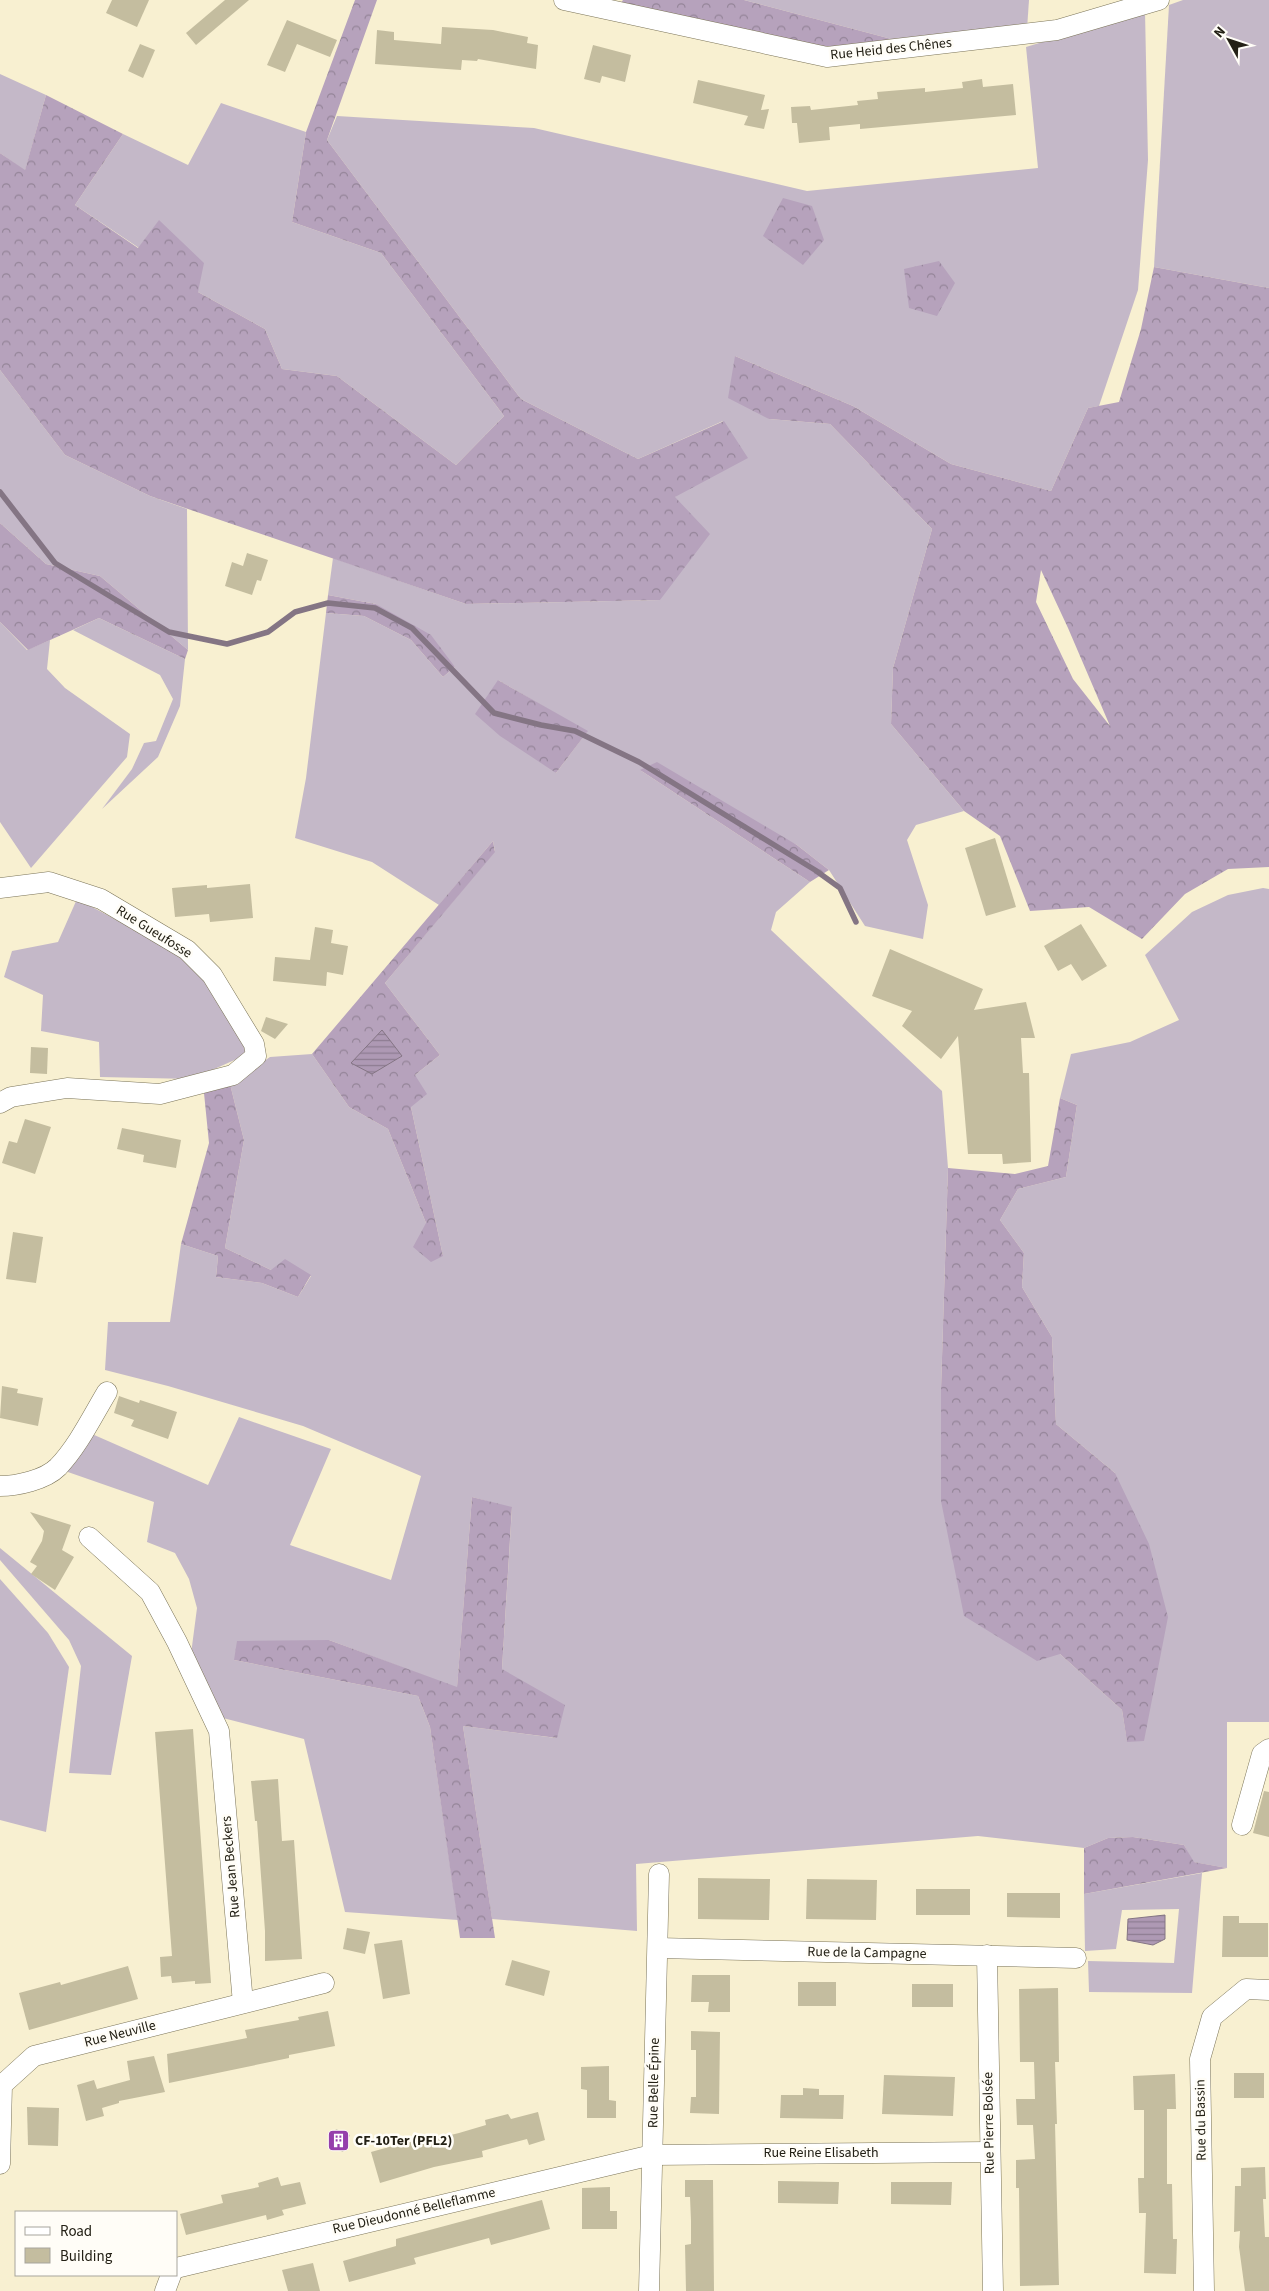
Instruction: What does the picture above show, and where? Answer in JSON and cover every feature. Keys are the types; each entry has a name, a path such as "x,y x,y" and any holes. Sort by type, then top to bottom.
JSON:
{"street":[{"name":"Rue Heid des Chênes","path":"564,0 826,57 1057,30 1159,0"},
{"name":"Rue Gueufosse","path":"0,888 49,882 101,899 187,950 212,975 254,1044 256,1056 233,1075 160,1094 67,1088 11,1097 0,1102"},
{"path":"0,1486 22,1486 56,1469 80,1437 106,1392"},
{"name":"Rue Jean Beckers","path":"89,1537 150,1592 177,1642 219,1731 244,2003"},
{"path":"1242,1825 1262,1754 1269,1749"},
{"name":"Rue Belle Épine","path":"649,2291 659,1874"},
{"name":"Rue de la Campagne","path":"658,1948 1076,1958"},
{"name":"Rue Pierre Bolsée","path":"987,1955 992,2291"},
{"name":"Rue Neuville","path":"0,2164 2,2085 34,2056 324,1983"},
{"name":"Rue du Bassin","path":"1204,2291 1200,2059 1212,2017 1246,1989 1269,1990"},
{"name":"Rue Reine Elisabeth","path":"652,2155 990,2152"},
{"name":"Rue Dieudonné Belleflamme","path":"178,2268 652,2155"},
{"path":"164,2291 171,2276"}],"shaded area":[{"path":"744,0 1029,0 1027,29 899,41"},
{"path":"1183,0 1269,0 1269,288 1154,267 1169,5"},
{"path":"1145,11 1148,160 1138,290 1099,406 1088,408 1051,491 951,464 853,406 735,356 769,419 830,424 932,529 893,668 891,724 964,811 916,825 907,840 928,905 923,939 865,926 829,870 797,845 640,770 810,882 776,912 771,930 942,1091 948,1168 941,1389 1060,1654 1122,1710 1127,1741 1115,1473 1056,1424 1052,1337 1022,1287 1024,1253 1000,1220 1018,1189 1066,1177 1077,1105 1060,1098 1071,1054 1130,1042 1179,1020 1145,955 1192,912 1228,895 1263,888 1269,889 1269,1722 1227,1722 1227,1868 1193,1862 1184,1845 1133,1837 1108,1838 1084,1848 978,1836 636,1864 637,1931 492,1919 463,1726 556,1738 502,1669 512,1508 472,1497 457,1688 329,1640 234,1660 418,1696 430,1727 458,1920 345,1912 304,1739 223,1718 191,1654 197,1608 189,1579 175,1553 147,1542 154,1502 65,1471 92,1434 208,1485 239,1417 331,1449 290,1545 391,1580 421,1476 303,1426 168,1386 105,1370 108,1322 170,1322 181,1244 218,1256 216,1277 262,1283 298,1297 311,1276 271,1270 225,1248 244,1140 230,1084 270,1057 312,1054 349,1107 388,1129 426,1223 443,1256 411,1107 415,1075 440,1055 385,983 495,851 493,841 439,905 372,862 295,838 306,778 326,613 364,616 411,640 443,677 455,667 376,604 328,595 333,558 466,604 660,600 675,497 723,421 638,459 521,399 327,140 337,116 534,128 807,191 1038,168 1026,47","holes":["498,680 587,732 556,773"]},
{"path":"0,74 46,95 25,171 0,153"},
{"path":"221,103 306,132 292,222 381,253 504,416 456,465 337,376 282,369 265,329 198,292 159,221 139,248 75,205 123,134 188,165"},
{"path":"0,370 65,455 150,496 187,509 188,650 100,576 46,564 0,523"},
{"path":"99,618 185,659 180,706 158,757 102,809 132,769 144,743 156,741 173,699 160,675 73,630"},
{"path":"0,622 27,650 50,640 47,669 65,688 130,734 127,757 31,868 0,822"},
{"path":"77,899 181,954 216,984 248,1054 192,1079 100,1077 99,1042 41,1031 43,995 4,977 12,951 58,942"},
{"path":"382,1030 402,1056 372,1074 351,1063"},
{"path":"0,1548 132,1656 111,1775 69,1773 81,1666 69,1640 0,1560"},
{"path":"0,1579 48,1633 69,1667 46,1832 0,1820"},
{"path":"1202,1873 1192,1993 1089,1992 1088,1961 1174,1963 1179,1909 1122,1910 1116,1949 1085,1951 1084,1894"},
{"path":"1165,1915 1165,1939 1153,1945 1127,1940 1128,1919"}],"green space":[{"path":"355,0 377,0 327,140 521,399 638,459 724,421 748,458 675,497 710,534 660,600 466,604 150,496 65,455 0,370 0,153 25,170 46,95 123,134 75,205 138,248 159,220 204,263 198,292 265,329 282,369 337,376 456,465 504,416 381,253 292,222 306,132"},
{"path":"623,0 744,0 899,41 809,48 620,4"},
{"path":"783,198 812,206 824,240 803,265 763,236"},
{"path":"939,261 955,283 937,316 909,308 904,269"},
{"path":"1154,267 1269,288 1269,867 1228,869 1185,894 1142,939 1089,907 1030,911 1000,836 964,811 891,724 893,668 932,529 830,424 769,419 728,398 735,356 853,406 951,464 1051,491 1088,408 1119,402 1141,329","holes":["1041,570 1110,726 1073,679 1036,602"]},
{"path":"0,523 46,564 100,576 188,650 185,659 99,618 28,650 0,622"},
{"path":"328,595 376,604 431,635 455,667 443,677 411,640 364,616 326,613"},
{"path":"498,680 588,731 556,773 500,736 475,714"},
{"path":"657,762 797,845 829,870 810,882 640,770"},
{"path":"493,841 495,852 385,983 440,1055 415,1075 427,1094 411,1107 443,1256 431,1262 413,1247 426,1223 388,1129 349,1107 312,1054"},
{"path":"230,1084 244,1140 225,1248 271,1270 285,1259 311,1275 298,1297 262,1283 216,1277 218,1256 181,1244 209,1143 204,1093"},
{"path":"1060,1098 1077,1105 1066,1177 1018,1189 1000,1220 1024,1253 1022,1287 1052,1337 1056,1424 1115,1473 1149,1544 1168,1617 1144,1741 1127,1742 1122,1710 1060,1654 1037,1661 964,1616 941,1501 941,1389 948,1168 1015,1174 1048,1166"},
{"path":"472,1497 512,1507 502,1669 565,1705 557,1738 463,1726 495,1938 460,1938 430,1727 418,1696 234,1660 237,1641 329,1640 457,1687"},
{"path":"1133,1837 1184,1845 1194,1862 1227,1868 1084,1894 1084,1848 1108,1838"}],"building":[{"path":"112,0 149,0 137,27 106,13"},
{"path":"225,0 249,0 196,45 186,33"},
{"path":"287,20 337,40 330,57 297,44 285,72 267,65"},
{"path":"442,27 493,30 528,37 527,43 538,45 536,69 478,59 477,61 462,60 461,70 375,64 377,30 394,32 394,40 441,44"},
{"path":"140,44 155,50 143,78 128,71"},
{"path":"593,45 631,55 625,82 602,76 600,83 584,79"},
{"path":"982,79 983,87 1013,84 1016,115 860,129 860,124 829,127 830,140 799,143 797,123 792,123 791,107 810,106 811,110 858,105 857,101 878,99 877,92 925,88 925,92 963,88 962,82"},
{"path":"698,80 765,95 761,110 769,109 764,129 744,125 748,116 693,103"},
{"path":"247,553 268,560 261,581 257,580 252,595 225,586 232,562 243,566"},
{"path":"995,838 1016,907 986,916 965,848"},
{"path":"250,884 253,918 210,922 209,914 175,917 172,888 207,885 207,888"},
{"path":"1081,924 1107,966 1082,981 1071,964 1058,971 1044,946"},
{"path":"315,927 333,930 331,943 348,946 343,975 327,972 326,986 273,981 275,957 310,960"},
{"path":"890,949 983,989 974,1010 1026,1002 1035,1038 1021,1038 1023,1073 1029,1073 1031,1162 1003,1164 1002,1154 968,1154 958,1036 941,1059 902,1026 912,1011 872,996"},
{"path":"266,1017 288,1024 275,1039 261,1031"},
{"path":"31,1047 48,1048 47,1074 30,1073"},
{"path":"25,1119 51,1127 35,1174 2,1163 9,1141 17,1143"},
{"path":"122,1128 181,1140 176,1168 143,1162 144,1155 117,1149"},
{"path":"13,1232 43,1237 36,1283 6,1279"},
{"path":"2,1386 18,1389 17,1393 43,1398 38,1426 0,1418"},
{"path":"119,1396 139,1403 140,1400 177,1412 168,1439 131,1426 134,1420 114,1413"},
{"path":"30,1512 71,1525 62,1550 74,1557 55,1590 31,1574 37,1566 30,1562 42,1541 44,1531"},
{"path":"193,1729 211,1983 195,1984 195,1981 172,1983 171,1976 161,1977 160,1957 172,1956 155,1732"},
{"path":"278,1779 282,1841 294,1840 302,1959 265,1961 265,1931 257,1821 255,1821 251,1781"},
{"path":"1264,1791 1269,1792 1269,1837 1253,1833"},
{"path":"698,1878 770,1879 769,1920 698,1919"},
{"path":"807,1879 877,1880 876,1920 806,1919"},
{"path":"916,1889 970,1889 970,1915 916,1915"},
{"path":"1007,1893 1060,1893 1060,1918 1007,1917"},
{"path":"1223,1916 1239,1916 1239,1923 1268,1923 1268,1957 1222,1957"},
{"path":"347,1928 370,1932 365,1954 343,1949"},
{"path":"402,1940 410,1994 383,1999 374,1944"},
{"path":"512,1960 550,1971 544,1996 505,1985"},
{"path":"128,1966 138,1999 29,2030 19,1993 60,1982 61,1985"},
{"path":"692,1975 730,1975 730,2012 708,2012 709,2002 691,2002"},
{"path":"798,1982 836,1982 836,2006 798,2006"},
{"path":"912,1984 953,1984 953,2007 912,2007"},
{"path":"1058,1988 1059,2062 1055,2062 1057,2124 1055,2124 1059,2285 1020,2286 1019,2188 1016,2188 1016,2160 1035,2159 1033,2125 1017,2125 1016,2099 1035,2099 1034,2062 1020,2062 1019,1989"},
{"path":"328,2011 335,2046 289,2055 289,2058 169,2083 167,2054 247,2038 245,2030 299,2020 298,2017"},
{"path":"691,2031 720,2032 719,2114 690,2113 691,2097 696,2097 696,2050 691,2050"},
{"path":"154,2056 165,2092 119,2101 119,2103 102,2108 104,2116 86,2121 77,2085 94,2080 97,2089 130,2080 127,2061"},
{"path":"609,2066 609,2100 616,2101 616,2118 587,2118 587,2090 581,2089 581,2067"},
{"path":"1234,2073 1264,2073 1264,2098 1234,2098"},
{"path":"1175,2074 1176,2109 1167,2109 1167,2184 1172,2184 1173,2239 1177,2239 1176,2274 1144,2273 1146,2213 1139,2213 1138,2178 1144,2178 1144,2110 1134,2110 1133,2076"},
{"path":"884,2075 955,2077 953,2116 882,2114"},
{"path":"803,2088 819,2089 819,2095 844,2095 843,2119 780,2118 781,2095 803,2095"},
{"path":"27,2107 59,2108 58,2146 28,2145"},
{"path":"538,2112 545,2140 529,2145 527,2139 482,2151 483,2157 434,2167 380,2183 371,2152 425,2137 426,2141 459,2133 486,2125 485,2120 508,2114 511,2119"},
{"name":"CF-10Ter (PFL2)","path":"336,2129 350,2135 343,2152 329,2146"},
{"path":"1265,2167 1266,2199 1263,2199 1265,2237 1269,2237 1269,2291 1245,2291 1239,2247 1240,2231 1234,2232 1235,2186 1241,2186 1241,2168"},
{"path":"278,2177 281,2186 300,2182 306,2204 282,2210 284,2215 267,2220 266,2215 186,2235 180,2214 223,2203 221,2195 259,2187 258,2183"},
{"path":"685,2180 713,2180 714,2291 686,2291 685,2245 691,2244 691,2221 690,2197 685,2197"},
{"path":"778,2181 839,2182 838,2204 778,2203"},
{"path":"891,2182 952,2182 951,2205 891,2204"},
{"path":"610,2187 610,2211 617,2211 617,2229 582,2229 582,2188"},
{"path":"542,2200 550,2229 491,2245 489,2238 414,2258 416,2264 349,2282 343,2261 396,2246 396,2239"},
{"path":"313,2263 320,2291 288,2291 282,2270"}],"waterway":[{"path":"0,492 55,563 169,632 227,644 268,632 295,612 328,603 375,608 412,628 494,713 541,725 575,731 639,762 815,870 840,888 856,922"}],"place":[{"name":"CF-10Ter (PFL2)","path":"339,2141"}]}
